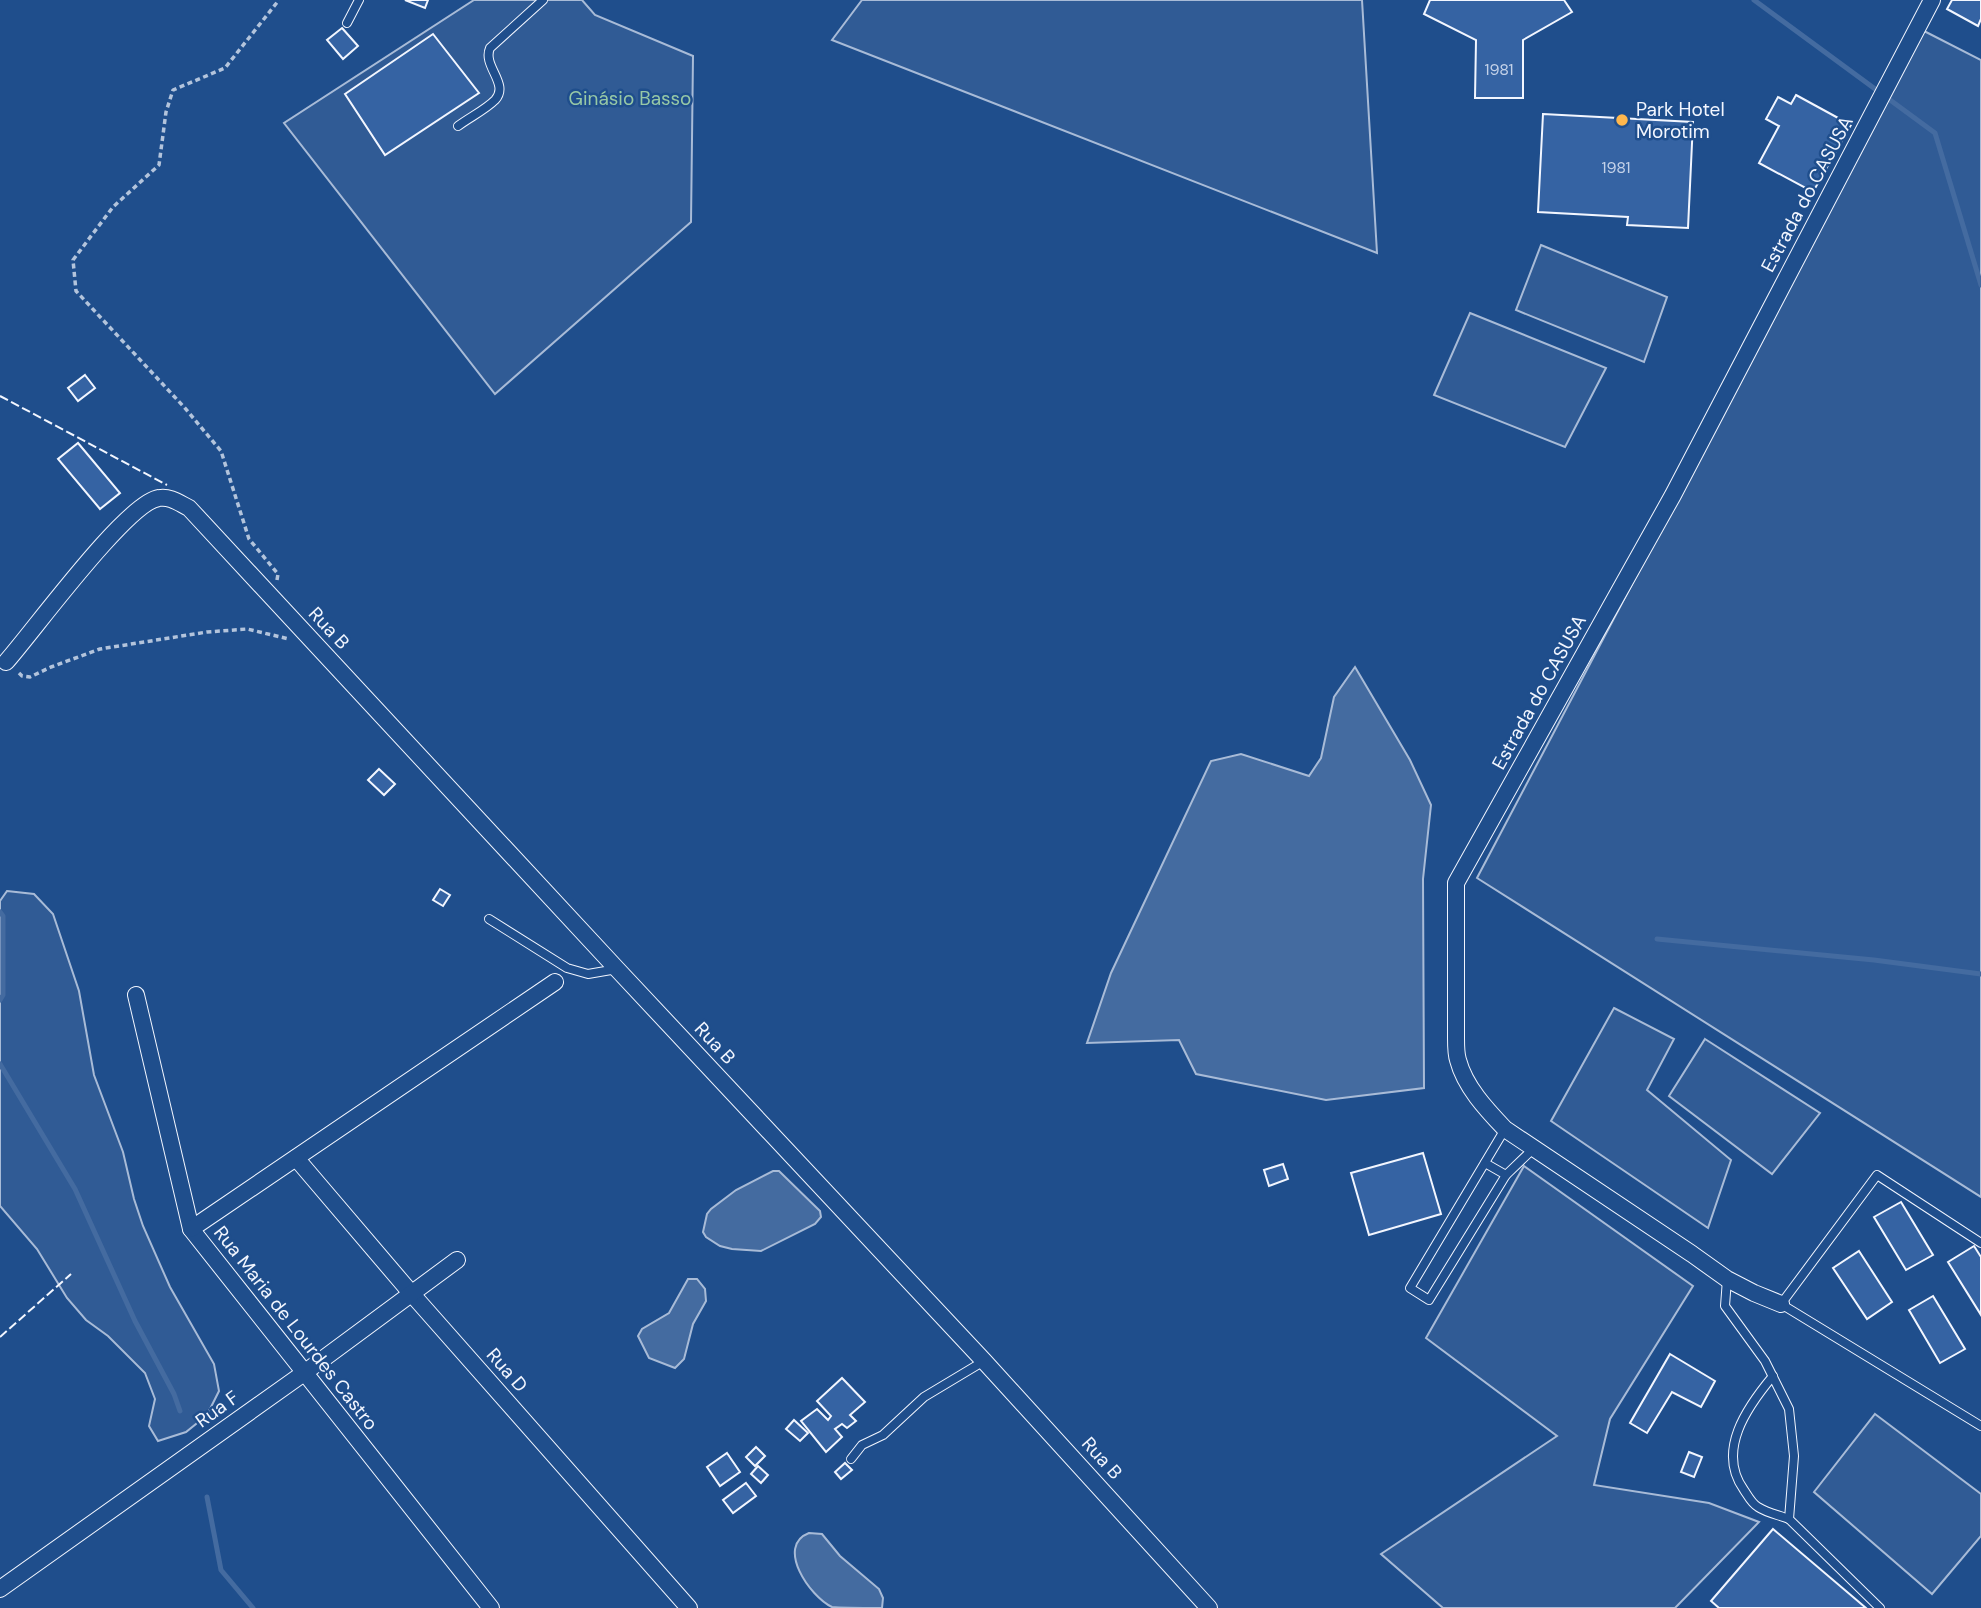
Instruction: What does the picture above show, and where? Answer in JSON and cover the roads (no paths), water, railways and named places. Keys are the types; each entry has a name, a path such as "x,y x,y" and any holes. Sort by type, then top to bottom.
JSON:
{"street":[{"name":"Estrada do CASUSA","path":"1781,1304 1727,1279 1505,1129 1483,1107 1458,1061 1456,883 1673,495 1931,0"},
{"name":"Rua B","path":"6,662 84,566 146,502 157,498 170,498 189,508 984,1360 1209,1608"},
{"path":"191,1229 555,982"},
{"name":"Rua Maria de Lourdes Castro","path":"136,995 191,1229 491,1608"},
{"name":"Rua D","path":"296,1158 411,1293 689,1608"},
{"name":"Rua F","path":"0,1589 457,1261"}],"lane":[{"path":"347,23 359,0"},
{"path":"458,126 496,99 500,91 488,61 490,48 544,0"},
{"path":"489,919 567,968 588,974 617,969"},
{"path":"1505,1129 1410,1288 1429,1300 1506,1175 1534,1149"},
{"path":"1485,1163 1506,1175"},
{"path":"1981,1243 1877,1175 1781,1304 1981,1426"},
{"path":"1727,1279 1725,1306 1765,1361 1789,1409 1794,1456 1789,1519"},
{"path":"851,1459 862,1445 883,1435 924,1397 984,1360"},
{"path":"1773,1377 1755,1399 1738,1430 1732,1459 1739,1484 1755,1506 1789,1519 1880,1608"}],"waterway":[{"path":"1754,0 1935,133 1981,285"},
{"path":"0,912 3,916 3,995 0,1000"},
{"path":"1657,939 1874,960 1981,974"},
{"path":"0,1064 75,1189 135,1321 174,1394 180,1411"},
{"path":"207,1497 221,1570 253,1608"}],"place":[{"name":"Park Hotel Morotim","path":"1622,120"}],"park label":[{"name":"Ginásio Basso","path":"630,98"}]}
